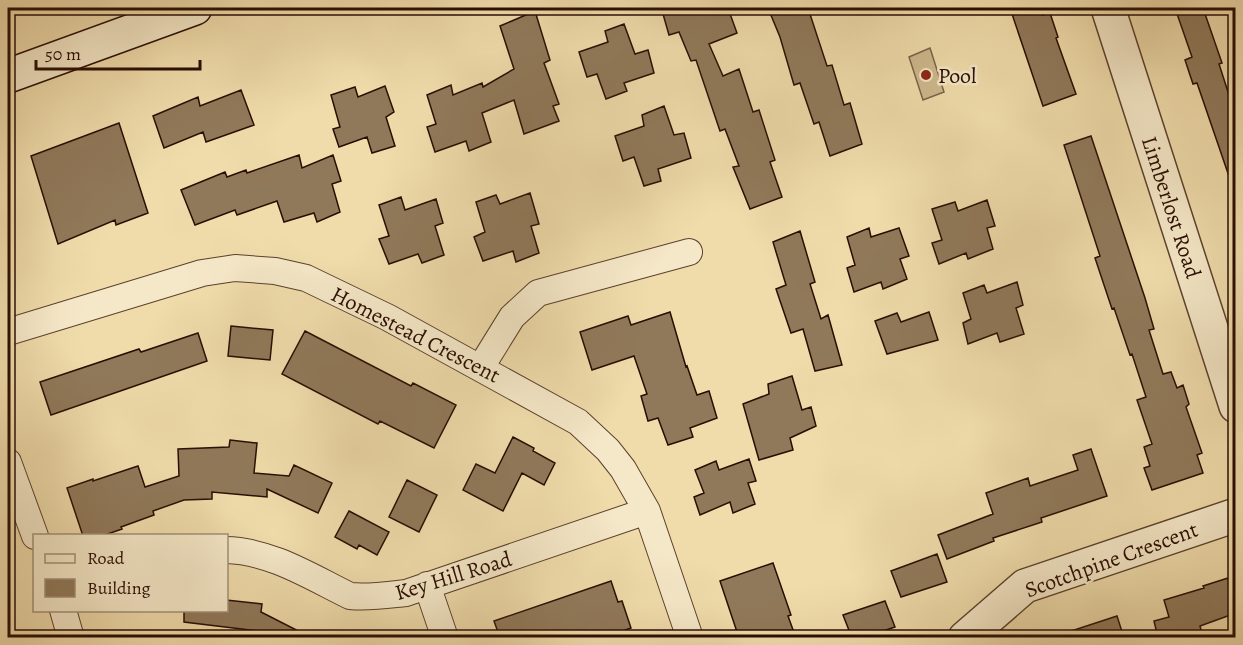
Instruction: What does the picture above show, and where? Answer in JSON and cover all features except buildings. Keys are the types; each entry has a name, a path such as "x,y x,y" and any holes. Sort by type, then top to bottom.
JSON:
{"street":[{"path":"8,76 195,8"},
{"name":"Limberlost Road","path":"1108,8 1236,406"},
{"path":"481,368 512,317 538,293 688,252"},
{"name":"Homestead Crescent","path":"8,332 202,273 235,268 275,271 306,278 387,317 578,422 608,450 623,469 647,512 690,638"},
{"path":"8,462 34,534"},
{"name":"Key Hill Road","path":"228,550 244,550 263,555 350,596 363,597 406,593 647,512"},
{"name":"Scotchpine Crescent","path":"965,638 1025,586 1236,515"},
{"path":"427,585 445,638"},
{"path":"64,612 71,638"}],"shaded area":[{"name":"Pool","path":"930,48 944,92 923,100 909,57"}],"place":[{"name":"Pool","path":"926,75"}]}
